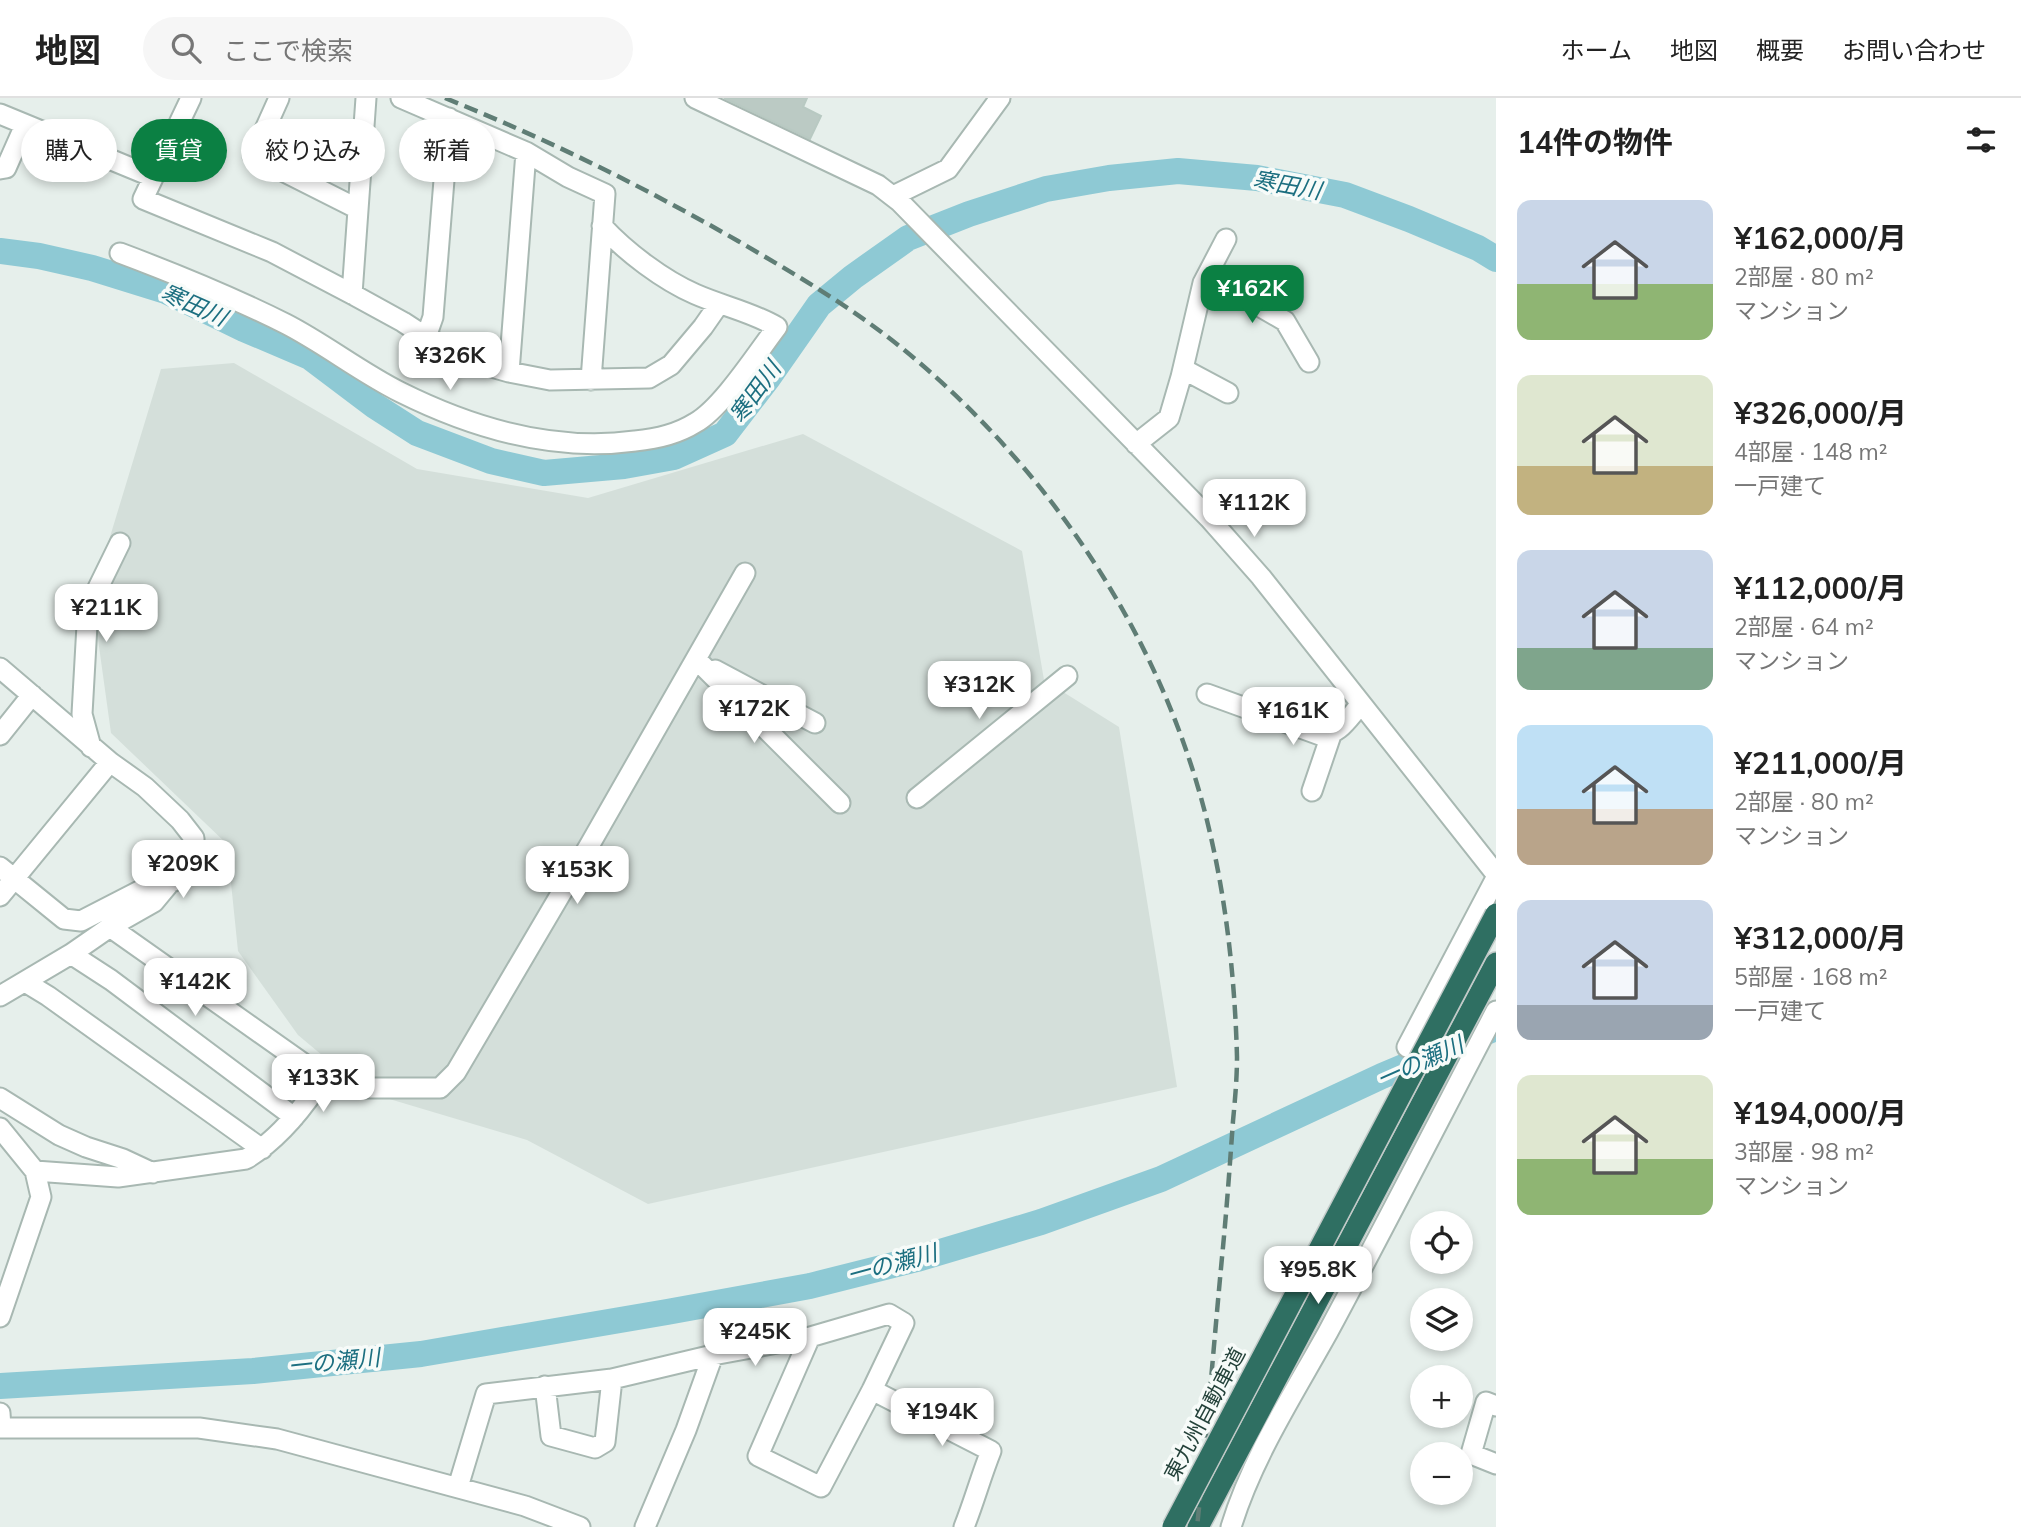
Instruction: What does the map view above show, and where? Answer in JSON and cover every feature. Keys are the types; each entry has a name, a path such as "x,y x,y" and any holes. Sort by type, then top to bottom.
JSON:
{"highway":[{"name":"東九州自動車道","path":"1173,1527 1496,914"},
{"path":"1198,1527 1496,963"}],"street":[{"path":"279,98 253,156 358,209"},
{"path":"352,294 366,98"},
{"path":"401,98 526,152 568,177 605,194 591,380"},
{"path":"695,98 878,185 897,199 1209,518 1261,577 1496,876 1407,1047"},
{"path":"897,199 948,169 1000,98"},
{"path":"176,119 184,100"},
{"path":"0,114 21,123"},
{"path":"426,337 433,317 449,118"},
{"path":"0,169 6,169 21,134"},
{"path":"509,372 526,152"},
{"path":"151,182 143,199 272,252 471,361 509,372 551,380 649,378 671,365 704,327 719,304"},
{"path":"120,253 229,297 287,324 377,379 423,403 469,421 555,443 617,444 664,437 696,423 704,416 732,387 777,327 764,319 692,293 663,277 613,238 602,226"},
{"path":"1136,444 1169,418 1196,308 1207,276 1226,240"},
{"path":"1207,276 1285,321 1308,362"},
{"path":"1183,369 1228,393"},
{"path":"91,747 82,714 87,625 97,590 120,543"},
{"path":"316,1088 440,1088 456,1072 745,573"},
{"path":"696,659 815,723"},
{"path":"696,659 840,803"},
{"path":"0,668 91,747 145,787 180,820 194,838 194,855 154,902 0,996"},
{"path":"917,797 1067,676"},
{"path":"1207,694 1314,734 1331,734"},
{"path":"0,735 32,695"},
{"path":"1312,790 1331,734 1361,704"},
{"path":"0,896 7,873 110,762"},
{"path":"7,873 64,919 81,921 153,884 172,882"},
{"path":"35,1171 118,1177 246,1159 262,1149 316,1088 314,1071 110,928"},
{"path":"71,954 294,1116"},
{"path":"25,982 262,1149"},
{"path":"1231,1527 1238,1502 1255,1465 1329,1330 1495,1012"},
{"path":"0,1098 59,1135 154,1173"},
{"path":"0,1128 35,1171 41,1197 0,1317"},
{"path":"458,1487 486,1394 612,1378 810,1337 889,1314 904,1323 821,1487 758,1456 810,1337"},
{"path":"645,1527 686,1430 713,1355"},
{"path":"545,1386 551,1436 595,1448 605,1442 612,1378"},
{"path":"872,1390 991,1451 964,1527"},
{"path":"1496,1406 1486,1402 1471,1454 1496,1464"},
{"path":"0,1423 199,1428 277,1439 526,1506 580,1527"}],"shaded area":[{"path":"234,363 417,469 588,498 803,434 1022,551 1044,680 1119,727 1177,1087 648,1204 527,1140 366,1092 298,1035 238,951 227,844 111,733 92,596 161,369"}],"building":[{"path":"724,98 807,98 803,107 821,116 810,139"}],"waterway":[{"name":"寒田川","path":"0,251 39,256 92,268 166,291 310,357 375,406 417,433 491,461 544,473 624,466 674,457 725,434 819,305 853,277 908,238 969,214 1046,189 1109,178 1178,171 1257,178 1345,195 1478,248 1496,259"},
{"name":"一の瀬川","path":"0,1386 253,1371 421,1354 810,1286 917,1259 1041,1222 1161,1179 1382,1076 1496,1028"}],"railway":[{"path":"445,98 558,147 666,201 800,277 879,330 953,393 1005,446 1052,503 1094,563 1132,627 1164,693 1190,762 1210,833 1225,916 1234,1001 1236,1089 1197,1527"}]}
